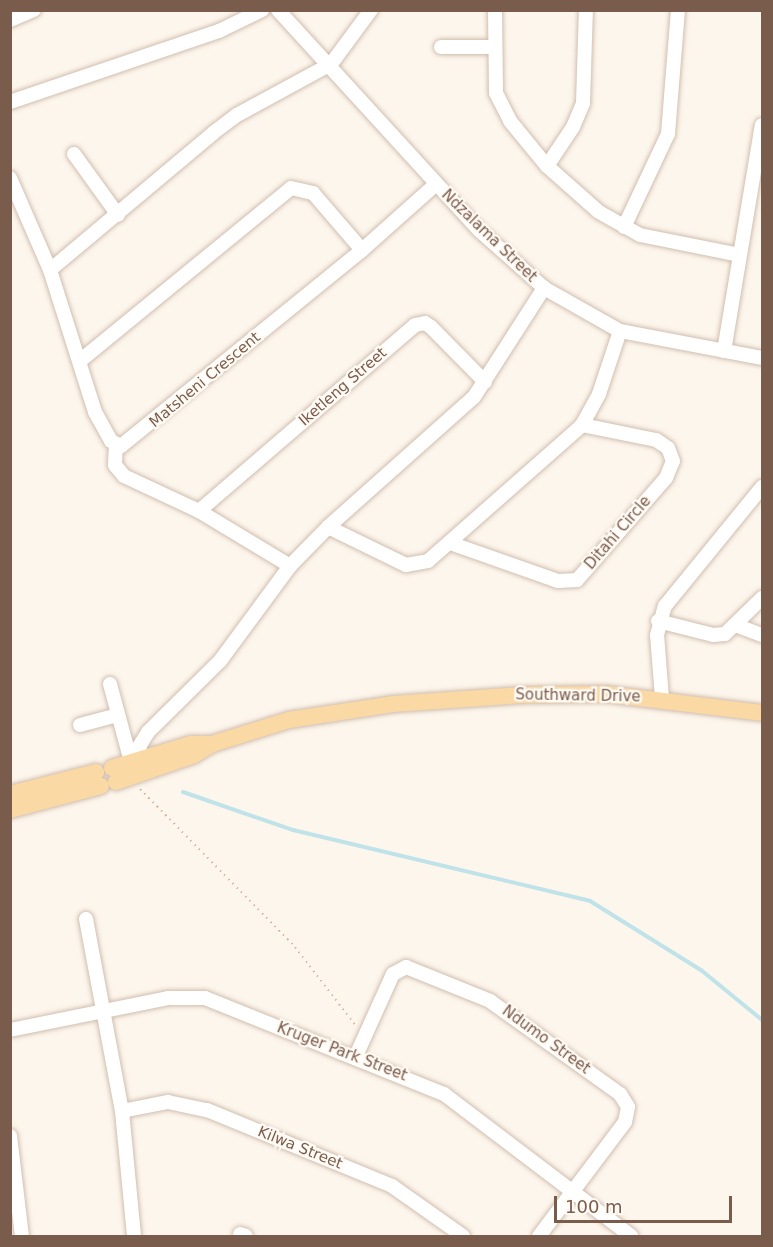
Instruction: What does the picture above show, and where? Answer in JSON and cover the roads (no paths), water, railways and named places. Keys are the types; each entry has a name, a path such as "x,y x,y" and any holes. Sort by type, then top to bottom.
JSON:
{"main road":[{"name":"Southward Drive","path":"118,773 194,756 212,744 288,720 393,704 523,695 662,698 762,713"},
{"path":"10,794 118,773"},
{"path":"10,810 118,773"}],"street":[{"path":"10,20 34,10"},
{"path":"10,102 219,31 262,10"},
{"name":"Ndzalama Street","path":"278,10 331,64 435,184 500,250 544,288 620,331 762,358"},
{"path":"50,270 237,115 331,64 370,10"},
{"path":"495,10 496,87 502,107 547,166 599,212 624,227 661,242 740,255"},
{"path":"547,166 573,127 583,103 586,10"},
{"path":"624,227 668,134 678,10"},
{"path":"441,47 495,47"},
{"path":"724,351 762,125"},
{"path":"74,154 118,215"},
{"path":"10,178 50,270 81,360 95,412 116,444 115,465 124,476 199,512 290,566"},
{"name":"Matsheni Crescent","path":"116,444 130,442 362,250 435,184"},
{"path":"81,360 291,188 313,193 362,250"},
{"path":"118,773 148,732 215,668 290,566 328,527 462,409 486,382 544,288"},
{"name":"Iketleng Street","path":"199,512 415,325 425,323 431,327 486,382"},
{"path":"328,527 413,566 428,561 582,425 599,394 620,331"},
{"name":"Ditahi Circle","path":"450,543 558,581 577,580 666,478 673,460 668,448 656,440 582,425"},
{"path":"662,698 658,621 675,592 762,487"},
{"path":"658,621 719,635 738,626 762,598"},
{"path":"738,626 762,635"},
{"path":"110,684 118,715 118,773"},
{"path":"80,725 118,715"},
{"path":"86,919 105,1010 122,1111 134,1236"},
{"name":"Ndumo Street","path":"355,1058 393,974 398,969 414,969 468,990 510,1013 620,1094 628,1107 625,1122 539,1236"},
{"name":"Kruger Park Street","path":"10,1030 168,998 205,998 444,1094 631,1236"},
{"name":"Kilwa Street","path":"122,1111 168,1102 207,1110 392,1186 463,1236"},
{"path":"10,1136 22,1236"}],"waterway":[{"path":"183,792 293,830 590,901 701,970 762,1020"}]}
